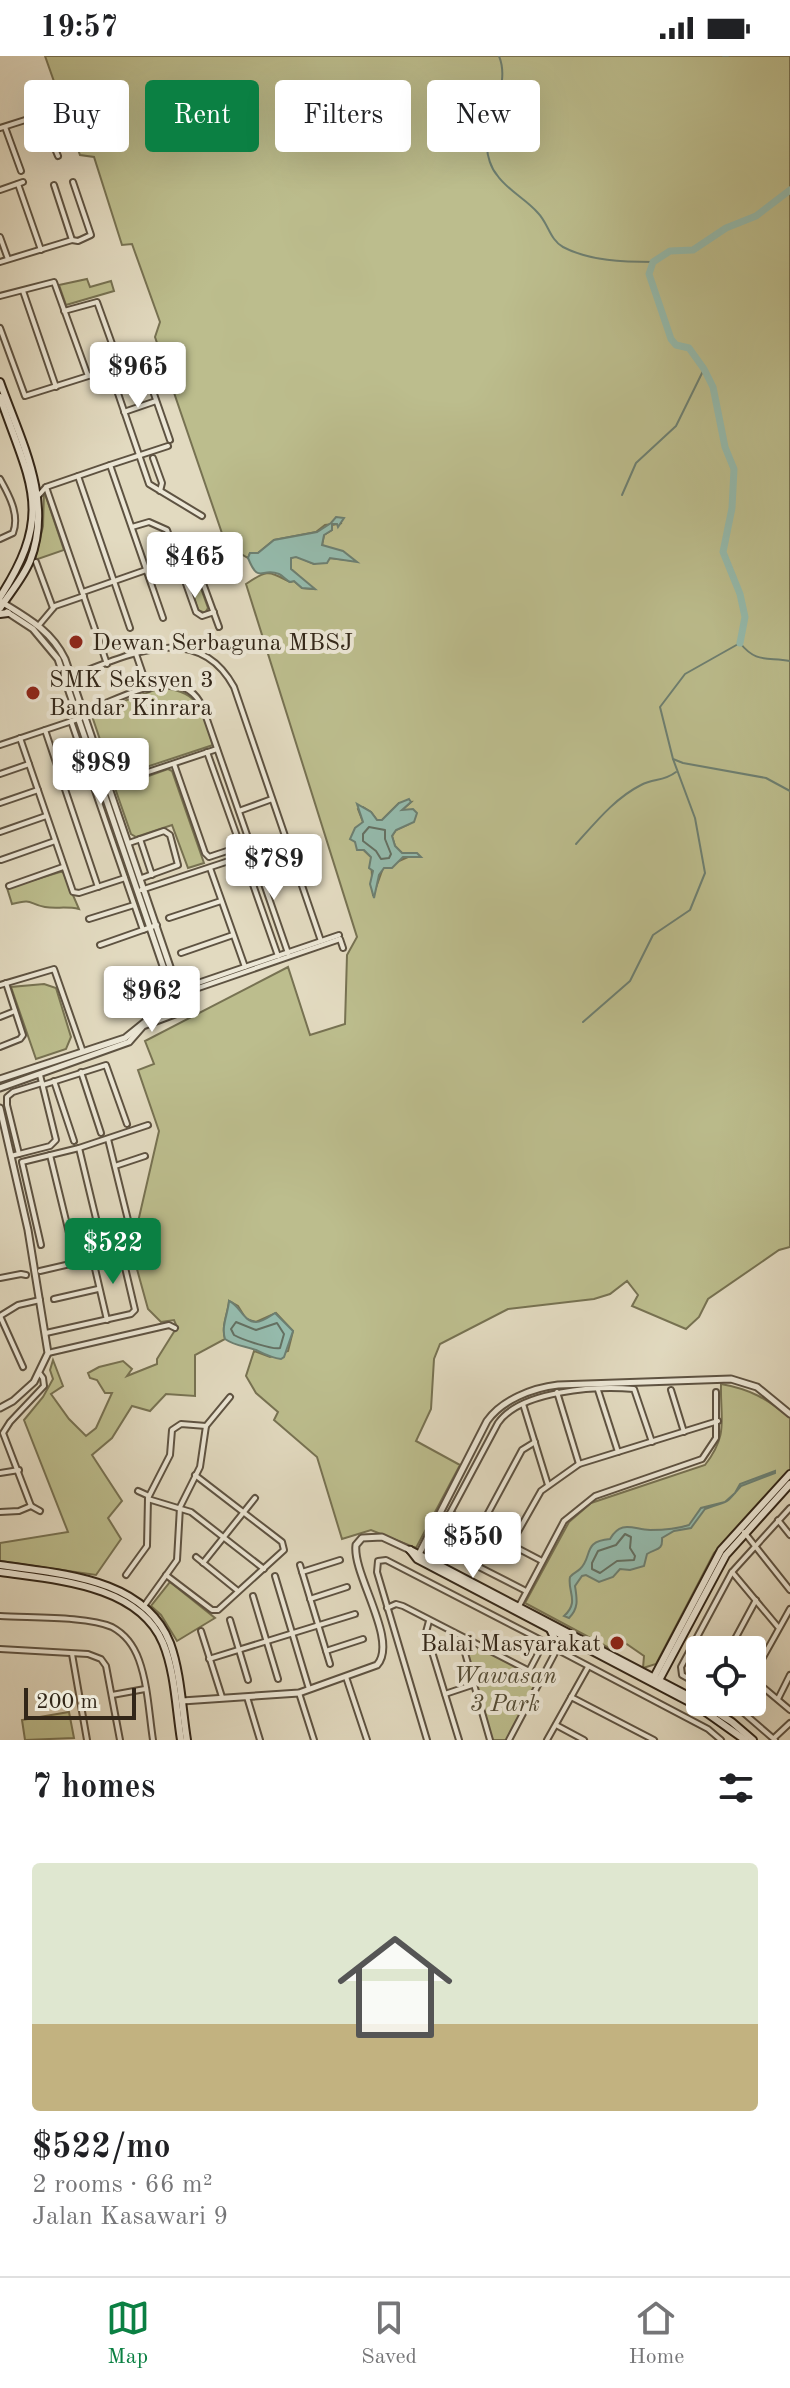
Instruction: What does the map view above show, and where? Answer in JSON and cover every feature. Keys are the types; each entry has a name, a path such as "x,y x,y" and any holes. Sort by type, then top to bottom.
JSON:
{"main road":[{"path":"0,382 34,480 39,526 27,567 1,605"},
{"path":"0,397 31,488 34,519 24,556 1,605"},
{"path":"1,605 10,610 10,593"},
{"path":"655,1681 726,1555 790,1474"},
{"path":"743,1530 790,1484"},
{"path":"410,1550 517,1609 686,1695"},
{"path":"0,1565 97,1581 141,1610 164,1647 184,1740"},
{"path":"0,1572 98,1589 141,1610"},
{"path":"551,1626 714,1715 745,1740"},
{"path":"551,1626 557,1648 579,1640"},
{"path":"638,1670 664,1666"},
{"path":"664,1666 673,1688"},
{"path":"722,1716 753,1740"}],"street":[{"path":"21,171 3,128 41,115 58,156"},
{"path":"0,262 91,235 73,182"},
{"path":"0,189 20,183 41,250"},
{"path":"54,185 72,240"},
{"path":"0,237 8,259"},
{"path":"0,296 54,282 88,376"},
{"path":"22,291 56,387"},
{"path":"0,328 24,395 30,396 120,366 98,303 95,301 64,311"},
{"path":"38,496 46,487 169,443 145,368"},
{"path":"111,373 149,484 202,516"},
{"path":"124,412 156,401"},
{"path":"153,458 162,483 160,491"},
{"path":"110,465 163,618"},
{"path":"78,476 130,628"},
{"path":"0,479 8,493 16,525 13,533 0,539"},
{"path":"34,480 46,487 107,664"},
{"path":"132,527 149,522 167,530 196,612 202,616 214,612"},
{"path":"178,558 197,567 219,627"},
{"path":"36,562 53,608"},
{"path":"39,625 53,608 146,570"},
{"path":"10,610 39,625 62,652 138,891 154,926"},
{"path":"10,610 47,643 69,677"},
{"path":"69,677 156,647 182,647 207,657 219,666 234,687 321,941"},
{"path":"136,654 148,689"},
{"path":"93,708 163,684 176,684 196,694 288,953"},
{"path":"0,745 82,717"},
{"path":"71,721 143,930"},
{"path":"45,730 98,887"},
{"path":"20,738 71,890 76,894 125,878"},
{"path":"106,787 217,749"},
{"path":"174,764 205,853 212,857 224,853 236,848 238,839 207,752"},
{"path":"0,774 29,764"},
{"path":"0,1088 125,1038 141,1024 175,1010 179,1005 179,994 167,978 142,878 106,787"},
{"path":"0,803 38,790"},
{"path":"239,811 272,799"},
{"path":"0,832 46,816"},
{"path":"129,843 166,831 170,835 178,865 142,878"},
{"path":"140,839 152,875"},
{"path":"1,860 55,841"},
{"path":"138,891 253,853"},
{"path":"243,856 278,956"},
{"path":"9,886 63,867"},
{"path":"210,868 245,967"},
{"path":"169,918 221,901"},
{"path":"89,919 134,905"},
{"path":"100,945 154,926"},
{"path":"181,953 233,935"},
{"path":"189,986 339,935"},
{"path":"179,994 340,939 343,948"},
{"path":"0,1047 22,1037 3,984 54,969 84,1055"},
{"path":"0,1017 15,1011"},
{"path":"0,1079 84,1055"},
{"path":"19,1154 7,1097 13,1092 103,1064 108,1066 127,1124"},
{"path":"81,1072 101,1133"},
{"path":"11,1156 50,1146 56,1140 39,1074"},
{"path":"54,1081 74,1141"},
{"path":"0,1108 22,1205 48,1353 40,1374 13,1401 0,1408"},
{"path":"41,1245 22,1162 79,1148 148,1125"},
{"path":"108,1139 128,1220"},
{"path":"79,1148 99,1231"},
{"path":"50,1155 70,1237"},
{"path":"115,1166 145,1156"},
{"path":"22,1205 30,1202"},
{"path":"40,1271 118,1253 123,1259 135,1310 131,1314 46,1333"},
{"path":"92,1259 107,1320"},
{"path":"0,1278 26,1275"},
{"path":"54,1299 99,1289"},
{"path":"23,1367 0,1316 18,1305 40,1300"},
{"path":"48,1353 167,1326"},
{"path":"40,1374 44,1383 39,1394 3,1433 31,1506 40,1511"},
{"path":"418,1556 491,1415 509,1402 535,1390 558,1385 731,1379 757,1387 790,1414"},
{"path":"434,1543 503,1416 523,1404 557,1392 631,1389 637,1395 652,1442"},
{"path":"598,1390 618,1452"},
{"path":"671,1390 684,1432"},
{"path":"557,1392 579,1464"},
{"path":"517,1609 564,1521 592,1498 702,1459 716,1438 716,1392"},
{"path":"141,1610 179,1553 180,1507 201,1462 206,1426 230,1397"},
{"path":"523,1404 548,1485"},
{"path":"511,1544 535,1499 548,1485 579,1464 718,1421"},
{"path":"126,1575 147,1546 148,1498 170,1455 174,1427 181,1424 206,1426"},
{"path":"480,1528 522,1450 535,1442"},
{"path":"0,1473 19,1470"},
{"path":"166,1575 215,1611 284,1550 284,1545 195,1475"},
{"path":"138,1491 148,1498 198,1516 264,1569"},
{"path":"203,1563 255,1498"},
{"path":"0,1512 19,1511 31,1506"},
{"path":"698,1636 732,1572 790,1508"},
{"path":"450,1513 542,1561"},
{"path":"778,1520 790,1535"},
{"path":"743,1530 790,1590"},
{"path":"178,1701 299,1693 377,1665 383,1656 378,1620 357,1560 356,1545 362,1538 377,1536 410,1550"},
{"path":"426,1540 526,1591"},
{"path":"196,1557 239,1591"},
{"path":"302,1572 340,1560"},
{"path":"427,1740 387,1608 376,1566 378,1561 386,1560 541,1640 541,1648 529,1671"},
{"path":"300,1565 330,1664"},
{"path":"732,1572 778,1627"},
{"path":"275,1576 309,1690"},
{"path":"310,1599 347,1587"},
{"path":"253,1596 278,1679"},
{"path":"737,1636 756,1600"},
{"path":"387,1608 400,1605 541,1677"},
{"path":"766,1650 790,1609"},
{"path":"209,1659 355,1614"},
{"path":"0,1616 87,1622 112,1628 125,1637 136,1652 153,1740"},
{"path":"230,1620 248,1680"},
{"path":"429,1621 426,1632 459,1740"},
{"path":"201,1631 222,1697"},
{"path":"509,1740 564,1635"},
{"path":"326,1651 363,1639"},
{"path":"467,1639 464,1650 490,1740"},
{"path":"557,1648 708,1729 721,1740"},
{"path":"0,1649 94,1655 104,1662 120,1740"},
{"path":"72,1654 87,1740"},
{"path":"686,1658 681,1667 681,1673 686,1676"},
{"path":"547,1740 588,1667"},
{"path":"778,1699 790,1675"},
{"path":"346,1677 367,1740"},
{"path":"445,1694 475,1684"},
{"path":"112,1695 145,1689"},
{"path":"766,1689 790,1710"},
{"path":"299,1693 314,1740"},
{"path":"247,1697 260,1740"},
{"path":"571,1697 654,1740"},
{"path":"747,1716 774,1739 790,1723"},
{"path":"556,1725 582,1739"}],"green space":[{"path":"45,56 790,56 790,1247 779,1250 708,1299 699,1317 686,1329 632,1306 638,1295 627,1281 610,1294 594,1299 508,1309 440,1344 434,1359 431,1409 416,1441 460,1465 416,1548 371,1530 342,1539 317,1457 274,1420 278,1412 256,1393 246,1376 254,1351 270,1357 288,1351 293,1331 276,1313 256,1322 246,1319 238,1306 229,1301 224,1324 225,1339 195,1355 195,1396 166,1394 150,1411 132,1406 112,1438 92,1455 122,1501 108,1518 121,1539 96,1575 0,1561 0,1543 68,1532 24,1420 53,1379 50,1370 53,1360 63,1386 51,1394 86,1436 96,1428 112,1393 105,1393 88,1373 123,1361 132,1369 127,1376 157,1364 177,1327 174,1320 161,1322 148,1309 127,1233 138,1222 159,1131 138,1070 154,1064 145,1041 288,967 310,1035 345,1024 347,955 357,937 246,584 268,573 294,581 302,588 313,589 291,569 291,558 296,556 314,564 330,558 355,561 322,545 324,535 332,530 332,525 342,523 325,525 316,532 274,540 258,553 250,553 248,558 226,545 155,337 160,322 132,244 122,245 94,157 80,155 79,152 129,152 129,80 53,80","holes":["411,802 402,810 409,824 396,830 392,836 395,846 402,853 417,853 383,868 373,896 371,857 352,836 363,822 358,809 363,807 377,820 382,820 399,803"]},
{"path":"87,279 90,287 111,281 114,291 66,305 59,285"},
{"path":"44,491 64,550 35,560 43,526"},
{"path":"182,562 194,569 208,608 205,613 198,610"},
{"path":"160,688 184,693 197,704 213,745 113,778 91,713"},
{"path":"168,769 172,771 204,863 188,868 172,825 136,837 131,834 115,788"},
{"path":"63,872 79,909 45,907 28,902 12,904 7,888"},
{"path":"44,984 56,988 71,1037 66,1049 36,1059 11,987"},
{"path":"721,1384 758,1396 790,1418 790,1470 714,1553 656,1664 643,1668 644,1656 615,1636 609,1648 525,1603 569,1522 591,1503 705,1465 720,1435"},
{"path":"170,1582 215,1618 177,1641 161,1615 151,1606"},
{"name":"Wawasan 3 Park","path":"467,1639 541,1677 509,1740 490,1740 465,1653"},
{"path":"69,1712 74,1738 25,1740 22,1720"}],"water":[{"path":"336,517 344,518 338,527 332,524 332,530 324,535 322,545 343,551 357,562 330,558 327,563 314,564 291,558 291,569 315,589 302,588 273,572 255,571 248,558 250,553 258,553 274,540 317,532"},
{"path":"409,799 411,802 402,810 413,809 417,813 414,822 396,830 392,836 395,846 402,853 417,853 421,857 403,857 392,868 384,868 379,875 374,898 370,884 373,871 369,868 371,857 364,850 357,850 355,842 350,839 355,828 363,822 357,804 371,812 377,820 382,820 399,803"},
{"path":"229,1301 252,1321 261,1321 275,1313 293,1331 284,1357 271,1357 225,1339 224,1325"},
{"path":"775,1471 741,1486 735,1493 740,1484"},
{"path":"735,1493 726,1502 705,1509 691,1528 674,1531 662,1538 660,1547 647,1554 644,1566 620,1569 613,1577 599,1582 582,1576 575,1586 576,1607 569,1618 564,1616 572,1601 570,1577 584,1564 595,1543 610,1539 618,1529 627,1527 660,1530 689,1525 701,1508 725,1502"}],"waterway":[{"path":"499,56 502,78 487,146 495,172 538,213 563,247 596,258 653,262"},
{"path":"723,56 728,56"},
{"path":"740,643 745,617 740,594 723,552 732,508 734,469 725,447 713,387 689,348 676,345 671,339 649,274 653,262 670,251 693,250 726,228 756,216 790,190"},
{"path":"622,495 636,463 676,426 704,369"},
{"path":"583,1022 630,981 653,935 690,910 705,873 695,818 673,759 660,707 685,674 740,643 751,654 790,661"},
{"path":"673,759 766,778 790,791"},
{"path":"576,844 623,797 641,785 676,772"}],"place":[{"name":"Dewan Serbaguna MBSJ","path":"76,642"},
{"name":"SMK Seksyen 3 Bandar Kinrara","path":"33,693"},
{"name":"Balai Masyarakat","path":"617,1643"}]}
